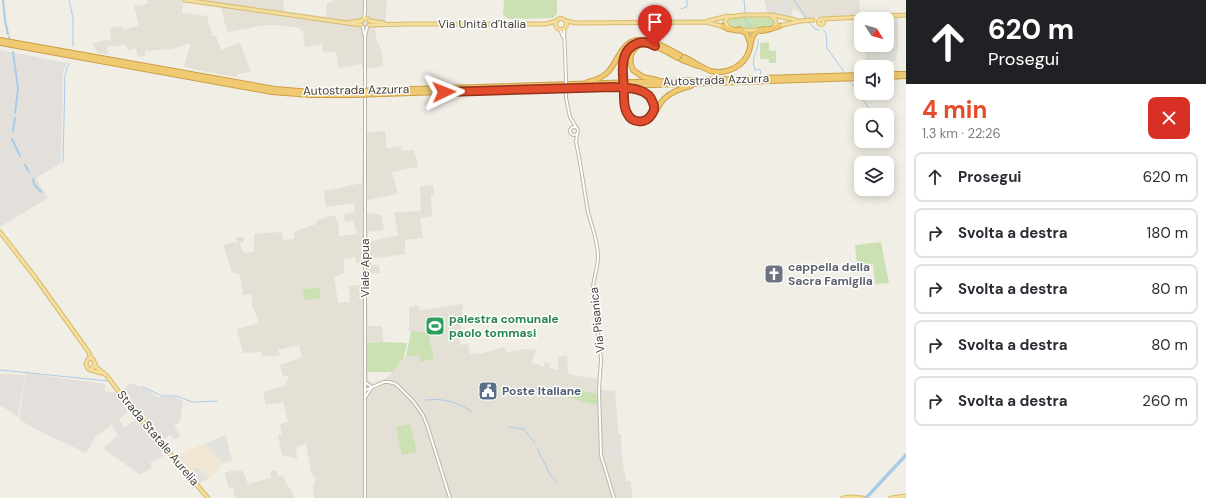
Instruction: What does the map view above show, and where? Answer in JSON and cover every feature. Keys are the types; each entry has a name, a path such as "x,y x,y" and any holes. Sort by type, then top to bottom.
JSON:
{"highway":[{"path":"723,26 728,29 741,30 749,37 750,48"},
{"path":"750,48 757,32 780,26"},
{"path":"576,84 591,81 604,76 611,68 621,50 629,43 645,40 691,64 717,72 730,70 742,62 748,54 754,34 763,29"},
{"name":"Autostrada Azzurra","path":"0,40 275,89 354,93"},
{"path":"613,87 635,90 648,95 654,104 654,110 647,120 635,121 630,118 626,112 624,94 623,76 623,58 628,47 632,44 648,42 656,45"},
{"name":"Autostrada Azzurra","path":"0,43 259,90 311,95 576,84 854,77"},
{"path":"656,45 644,45 634,50 630,59 633,70 636,74 646,78 680,82"},
{"path":"894,76 906,75"},
{"name":"Autostrada Azzurra","path":"383,92 711,84 854,77"},
{"path":"624,94 624,109 627,116 633,121 641,122 651,118 661,102 674,92 690,86 711,84"}],"main road":[{"name":"Via Unità d'Italia","path":"185,0 340,22 407,24 545,24 562,19 566,21"},
{"path":"563,28 566,21 576,23 707,22 730,16 751,14 770,15 800,21"},
{"path":"770,15 776,19 777,22 773,28"},
{"path":"707,22 741,30 773,28 800,21 906,15"},
{"path":"729,28 725,22 726,18 730,16"},
{"path":"556,26 557,21"},
{"path":"545,24 563,28 576,23"},
{"path":"0,232 35,277 86,348 90,359 94,360 94,366 91,370 86,366 90,359"},
{"name":"Strada Statale Aurelia","path":"94,366 108,378 131,408 208,498"},
{"name":"Strada Statale Aurelia","path":"91,370 108,378"},
{"path":"843,498 850,496 863,498"},
{"path":"891,498 906,496"}],"street":[{"name":"Viale Apua","path":"365,0 365,498"},
{"name":"Via Pisanica","path":"563,28 566,98 572,128 570,132 576,142 588,209 597,246 598,259 593,281 593,290 601,359 599,443 600,455 614,498"},
{"name":"Via Pisanica","path":"571,121 578,130 576,142"},
{"path":"572,128 576,127"},
{"path":"573,135 577,134"},
{"path":"365,382 372,387"},
{"path":"365,390 384,382 393,383 417,406 428,428 450,498"},
{"path":"365,399 368,391 372,387"}],"shaded area":[{"path":"147,0 283,0 284,11 326,17 327,3 333,2 333,0 387,0 385,26 375,28 376,39 382,52 383,66 362,69 361,64 339,68 336,51 323,53 322,44 305,47 303,32 299,28 265,25 227,32 221,7 184,2 182,13 207,16 212,36 216,36 221,50 240,43 251,72 237,74 237,77 184,67 190,45 189,43 173,49 145,51 145,56 138,57 136,48 128,51 125,44 116,47 115,45 107,47 108,54 97,53 93,43 111,39 110,28 122,26 124,29 139,26 134,6 148,4"},
{"path":"764,0 859,0 860,12 854,12 854,15 804,18 797,10 791,11 793,18 768,13"},
{"path":"782,0 786,0 792,17 789,18 777,14 776,12 769,12 768,5 773,3 775,7 783,4"},
{"path":"894,16 898,16 898,45 896,61 865,60 866,52 894,52"},
{"path":"0,50 68,63 64,69 63,75 61,163 36,178 48,198 0,227"},
{"path":"385,131 387,148 401,146 402,151 414,150 418,167 392,172 398,194 363,201 364,212 381,215 384,230 368,232 367,242 398,235 394,212 421,211 420,187 433,185 435,195 431,195 432,216 420,218 423,238 405,240 405,254 371,259 371,265 379,265 380,273 368,273 368,264 357,265 355,257 344,259 344,273 334,277 338,302 350,302 349,286 367,284 368,326 382,326 383,342 367,343 368,380 372,383 385,379 393,372 404,357 419,355 420,362 434,359 428,332 409,331 409,307 419,305 420,310 463,304 460,345 468,344 470,354 483,353 505,347 506,352 523,349 536,350 532,362 544,367 544,362 551,363 549,368 558,370 558,357 567,356 568,373 577,376 601,379 601,390 615,390 619,442 607,446 603,461 622,458 626,481 630,481 633,498 314,498 313,486 316,479 311,472 306,444 296,447 297,459 282,455 278,435 282,434 280,424 288,422 283,402 266,405 263,392 285,386 289,376 283,376 280,365 302,357 299,345 278,350 280,355 262,357 261,352 243,353 237,329 259,323 252,305 252,294 243,295 240,275 232,272 223,245 233,242 237,243 236,237 243,237 244,242 240,244 243,253 254,252 254,234 281,232 283,240 294,239 294,232 316,224 317,220 335,215 339,227 339,236 357,234 353,221 345,222 344,214 355,212 354,203 326,207 324,191 362,183 363,133"},
{"path":"26,373 105,384 105,391 117,393 126,405 127,413 119,419 124,427 138,419 164,450 161,453 164,456 150,463 152,468 139,474 103,448 118,435 112,427 114,423 96,436 86,453 33,428 19,419"},
{"path":"0,374 25,375 18,417 0,405"},
{"path":"131,383 144,388 158,397 174,397 183,400 180,421 174,426 180,435 174,440 170,435 162,440 122,391"},
{"path":"618,434 621,434 622,458 603,461 601,446 611,446 611,443 619,442"},
{"path":"226,435 232,461 222,463 220,468 208,479 199,484 176,457 191,449"},
{"path":"226,435 232,461 222,463 205,443"},
{"path":"198,468 208,479 199,484 189,472"},
{"path":"234,470 243,471 248,484 271,478 270,472 276,470 278,476 282,475 295,498 235,498 233,487 229,488 224,473"}],"green space":[{"path":"504,0 557,0 557,14 553,18 508,19 503,14"},
{"path":"732,16 769,16 776,21 773,27 740,28 729,25 726,22 727,19"},
{"path":"769,42 769,50 776,51 776,63 769,63 769,59 760,59 760,43"},
{"path":"881,242 889,283 875,284 873,264 857,265 855,245"},
{"path":"320,288 321,298 306,300 304,298 303,289"},
{"path":"411,331 428,332 434,359 420,362 419,355 406,357"},
{"path":"367,343 407,343 404,357 393,372 367,372"},
{"path":"580,388 583,391 596,394 598,405 561,395 565,391 575,391"},
{"path":"410,424 417,452 402,455 396,427"}],"waterway":[{"path":"3,0 8,34"},
{"path":"69,0 73,18 73,46"},
{"path":"681,9 687,7 687,0"},
{"path":"744,0 744,13"},
{"path":"794,0 807,19"},
{"path":"743,17 751,27"},
{"path":"809,22 815,29 819,30"},
{"path":"823,30 826,33 827,48 845,73"},
{"path":"758,39 754,65 755,70 760,69 761,75"},
{"path":"13,52 18,89 15,113"},
{"path":"63,162 65,75 70,63"},
{"path":"850,81 869,108"},
{"path":"13,131 15,118"},
{"path":"12,139 20,156"},
{"path":"25,165 29,172"},
{"path":"33,179 34,184 41,192"},
{"path":"0,370 108,381"},
{"path":"143,387 162,396 177,396 192,402 217,401"},
{"path":"425,400 450,402 472,412"},
{"path":"509,427 524,429 534,442"},
{"path":"537,448 551,476 558,483"},
{"path":"866,498 906,455"}],"place":[{"name":"cappella della Sacra Famiglia","path":"774,274"},
{"name":"palestra comunale paolo tommasi","path":"435,326"},
{"name":"Poste Italiane","path":"488,391"}],"route":[{"path":"444,92 613,87 628,88 643,92 653,101 653,113 647,120 643,121 632,120 626,112 624,94 624,85 624,62 625,54 630,47 640,43 645,42 655,46"}]}
